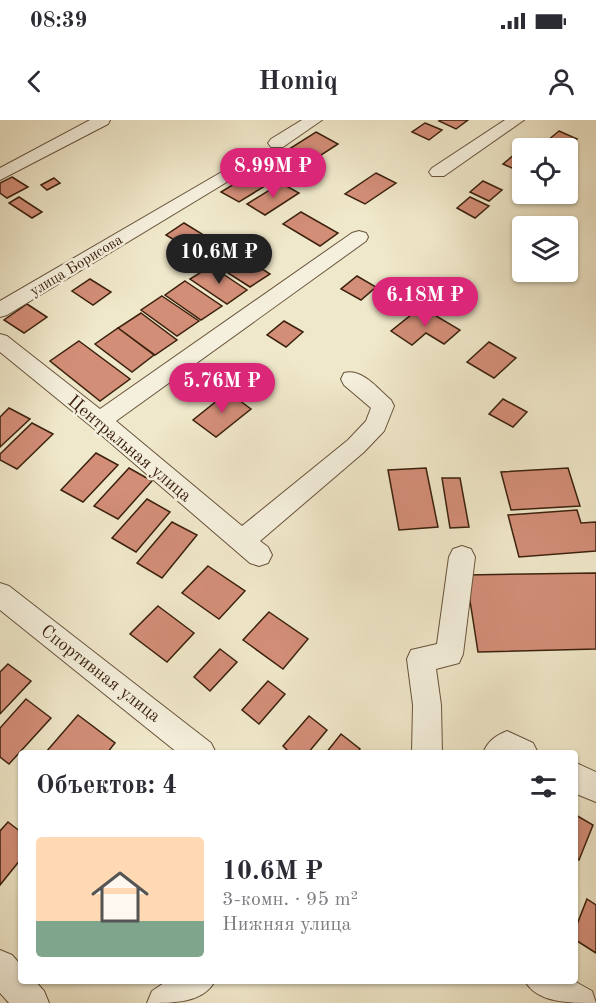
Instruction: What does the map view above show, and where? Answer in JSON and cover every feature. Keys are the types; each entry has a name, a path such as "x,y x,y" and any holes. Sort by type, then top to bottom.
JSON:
{"street":[{"path":"0,175 102,120"},
{"path":"277,143 314,120"},
{"path":"438,172 516,120"},
{"name":"улица Борисова","path":"0,310 244,164"},
{"path":"100,421 358,237"},
{"name":"Центральная улица","path":"2,347 100,421 250,548 376,424 382,406 352,379"},
{"path":"426,750 427,705 422,659 449,654 462,557"},
{"name":"Спортивная улица","path":"0,594 197,750"},
{"path":"502,750 507,746 516,750"},
{"path":"578,779 596,787"},
{"path":"0,967 32,1003"},
{"path":"164,1003 193,984"},
{"path":"547,990 580,1003"}],"building":[{"path":"468,120 456,129 439,121"},
{"path":"425,123 442,130 429,140 412,132"},
{"path":"559,131 575,138 551,138"},
{"path":"316,132 338,144 309,163 286,151"},
{"path":"512,156 512,168 503,164"},
{"path":"255,171 273,181 239,202 221,192"},
{"path":"376,173 396,183 365,204 345,194"},
{"path":"12,177 28,187 7,198 0,193 0,183"},
{"path":"54,178 60,183 47,190 41,185"},
{"path":"483,181 502,190 489,201 470,192"},
{"path":"281,183 299,193 265,215 247,204"},
{"path":"19,197 42,212 32,218 9,203"},
{"path":"470,197 489,206 475,218 457,208"},
{"path":"301,212 338,233 320,246 283,224"},
{"path":"184,223 202,234 184,246 166,235"},
{"path":"233,250 270,274 250,287 214,264"},
{"path":"211,266 247,290 227,304 190,279"},
{"path":"357,276 376,287 361,300 341,289"},
{"path":"90,279 111,292 93,305 72,291"},
{"path":"185,281 222,306 201,320 165,295"},
{"path":"162,296 199,321 177,336 141,310"},
{"path":"27,304 47,317 24,333 4,320"},
{"path":"421,307 460,330 444,344 426,333 412,345 391,331"},
{"path":"141,313 177,340 155,355 118,328"},
{"path":"284,321 303,332 286,347 267,335"},
{"path":"118,328 154,355 132,372 95,344"},
{"path":"79,341 130,379 100,401 50,361"},
{"path":"489,342 516,358 494,378 467,362"},
{"path":"228,392 251,409 216,437 193,420"},
{"path":"503,399 527,412 513,427 489,414"},
{"path":"9,408 30,419 0,447 0,417"},
{"path":"32,423 53,434 17,469 0,460 0,454"},
{"path":"96,453 118,465 83,502 61,490"},
{"path":"129,468 152,481 118,519 94,506"},
{"path":"426,468 438,527 399,530 388,470"},
{"path":"568,468 580,506 511,510 501,472"},
{"path":"442,478 460,478 469,527 450,528"},
{"path":"147,499 170,512 136,552 112,538"},
{"path":"577,510 581,523 596,522 596,551 519,557 508,515"},
{"path":"172,522 197,535 162,578 137,563"},
{"path":"208,566 245,591 219,619 182,593"},
{"path":"596,573 596,649 478,652 466,575"},
{"path":"158,606 194,633 167,662 130,634"},
{"path":"269,612 308,639 283,669 243,640"},
{"path":"220,649 237,662 210,691 194,677"},
{"path":"8,664 31,681 0,714 0,672"},
{"path":"268,681 285,694 259,724 242,710"},
{"path":"26,699 51,718 22,750 18,750 18,754 9,764 0,757 0,728"},
{"path":"78,715 115,743 109,750 48,750"},
{"path":"309,716 327,730 310,750 287,750 283,746"},
{"path":"341,734 360,749 359,750 328,750"},
{"path":"578,816 593,825 578,859"},
{"path":"8,822 18,830 18,863 0,885 0,831"},
{"path":"587,899 596,905 596,953 578,942 578,922"}]}
